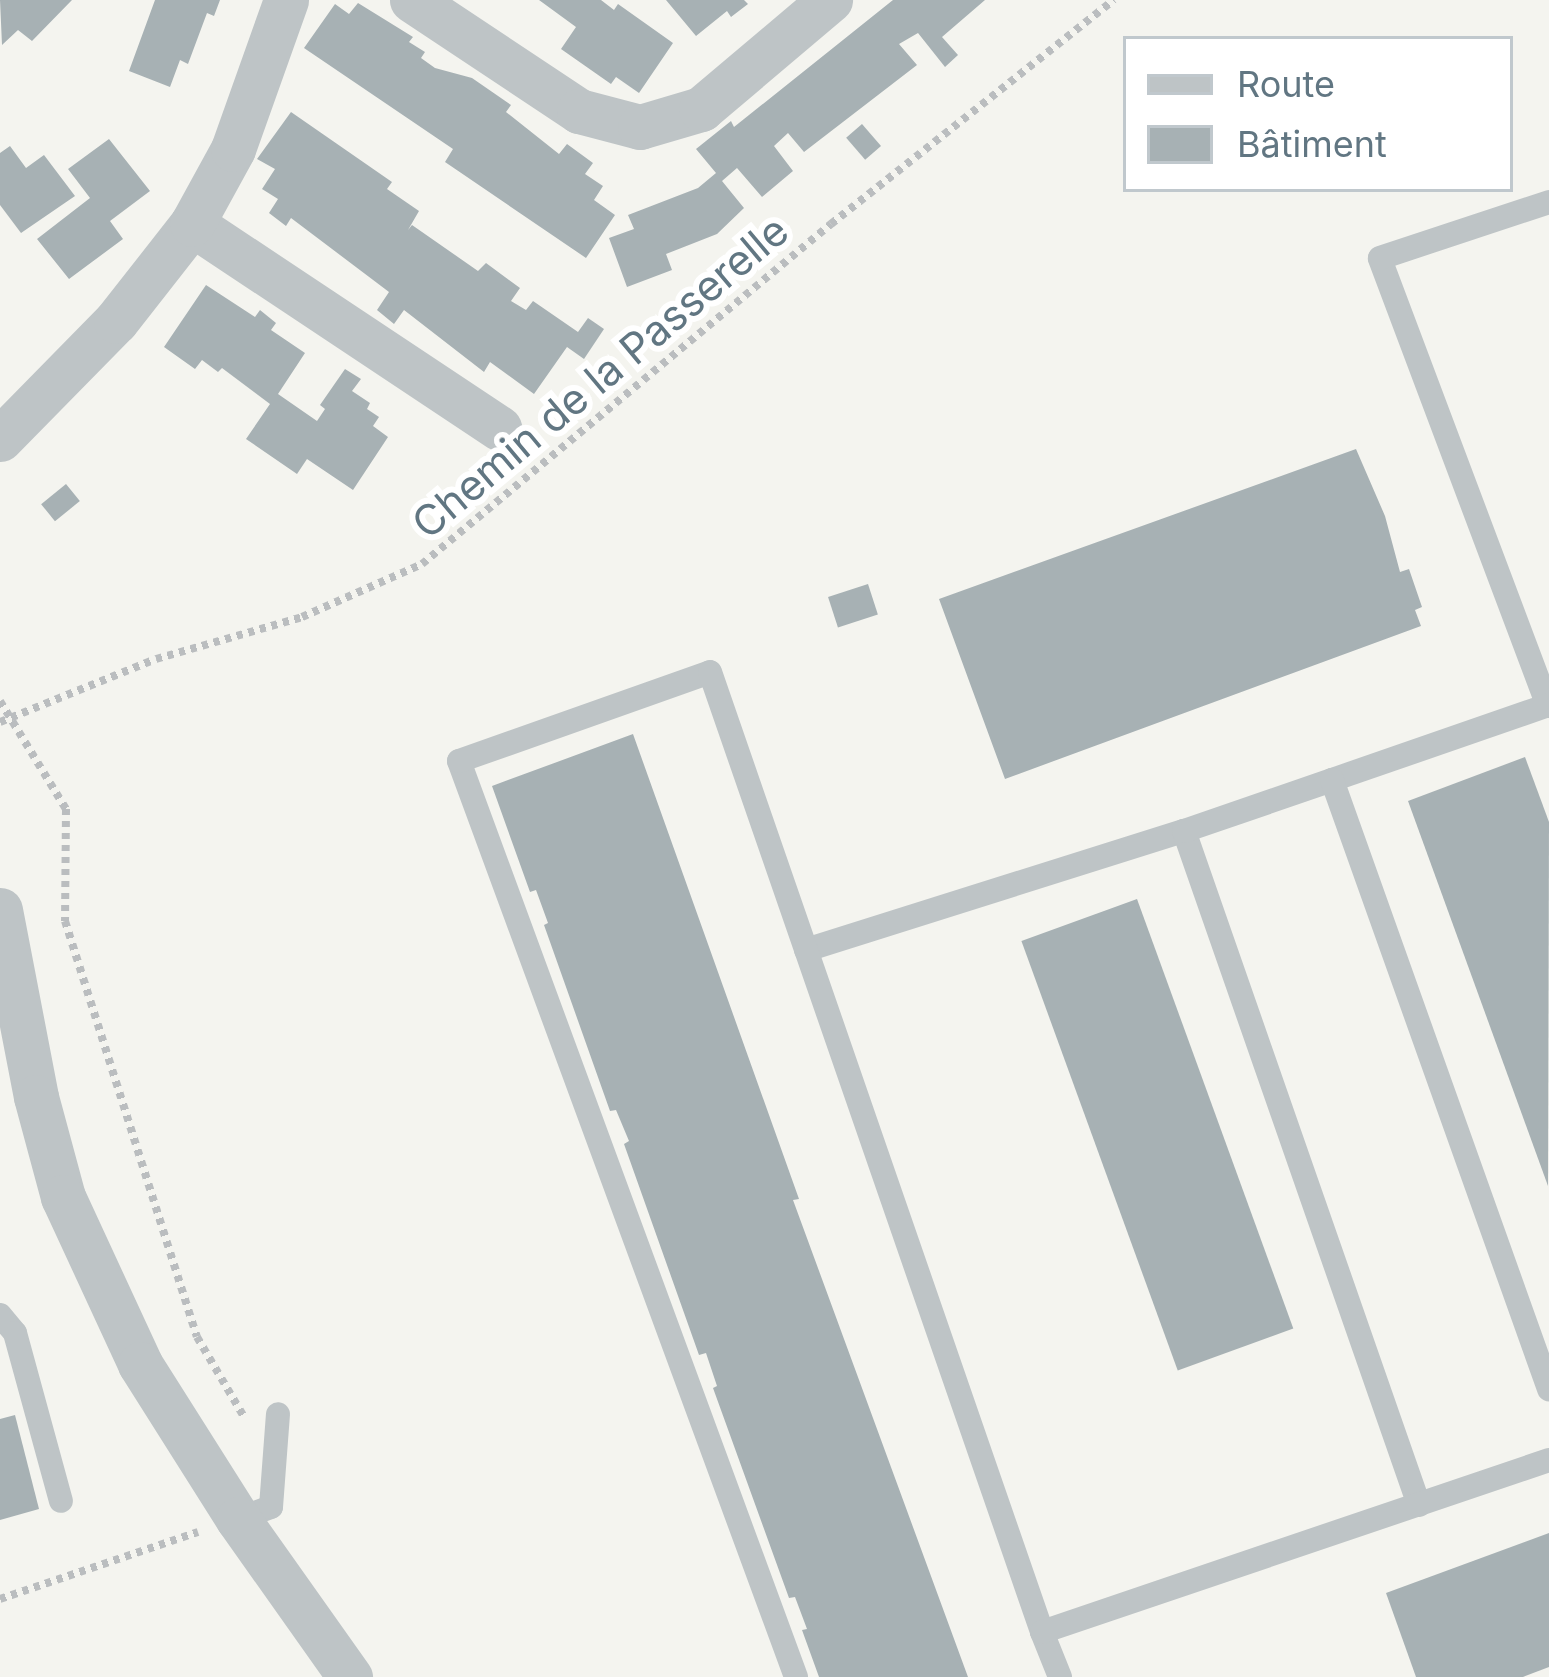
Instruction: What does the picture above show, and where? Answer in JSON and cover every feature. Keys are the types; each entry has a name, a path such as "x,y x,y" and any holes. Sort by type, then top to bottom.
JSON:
{"street":[{"path":"0,439 116,321 192,224 233,149 286,0"},
{"path":"412,0 579,111 640,127 701,109 830,0"},
{"path":"192,224 499,428"},
{"path":"0,910 18,1102 140,1364 238,1519 350,1677"}],"lane":[{"path":"806,950 1184,831 1548,706 1380,257 1549,202"},
{"path":"796,1677 459,761 710,672 1060,1677"},
{"path":"1332,780 1549,1389"},
{"path":"1184,831 1419,1505"},
{"path":"0,1315 15,1334 61,1501"},
{"path":"238,1519 271,1507 278,1414"},
{"path":"1042,1632 1549,1460"}],"path":[{"name":"Chemin de la Passerelle","path":"4,721 156,659 302,617 422,564 831,224 1114,0"},
{"path":"0,700 4,721 66,809 65,921 197,1337 247,1422"},
{"path":"0,1599 238,1519"}],"building":[{"path":"0,0 72,0 32,41 18,30 2,45"},
{"path":"155,0 220,0 214,16 207,13 188,64 180,60 170,87 129,71"},
{"path":"539,0 601,0 614,10 618,4 673,43 639,93 616,77 611,84 561,49 576,27"},
{"path":"666,0 744,0 748,4 731,17 727,11 696,36"},
{"path":"893,0 985,0 942,37 958,55 945,67 918,33 899,44 917,65 804,152 788,133 774,146 793,171 762,197 737,168 722,181 744,208 717,234 666,254 672,270 627,287 609,238 634,229 628,215 698,188 716,173 696,149 731,121 734,127"},
{"path":"358,3 413,37 409,42 425,52 421,58 435,68 472,78 511,105 506,112 559,154 567,144 593,163 585,174 603,186 594,200 615,215 586,258 445,162 453,149 304,48 335,4 349,14"},
{"path":"291,112 392,182 387,189 419,211 408,230 412,225 478,271 486,263 520,288 511,301 526,310 533,301 578,332 588,318 604,329 584,359 567,347 534,394 490,362 484,372 404,310 394,324 377,310 389,292 291,218 286,226 269,213 278,199 262,189 275,169 257,159"},
{"path":"862,124 881,146 865,160 846,138"},
{"path":"109,139 150,191 110,221 123,239 69,279 37,239 90,198 68,169"},
{"path":"10,146 26,168 44,155 75,196 21,233 0,205 0,153"},
{"path":"206,285 255,317 260,310 276,323 271,330 305,353 278,394 317,421 325,409 320,405 345,369 361,379 352,391 370,403 367,409 379,417 373,426 388,437 353,490 307,459 297,474 246,439 270,404 222,368 218,372 202,360 195,369 164,347"},
{"path":"1356,449 1385,516 1400,572 1409,569 1422,607 1415,610 1421,626 1005,779 939,599"},
{"path":"66,484 80,501 55,521 41,504"},
{"path":"868,584 878,614 838,627 828,597"},
{"path":"633,734 799,1199 793,1200 968,1677 819,1677 802,1630 807,1629 795,1597 789,1598 713,1388 717,1386 706,1353 699,1355 624,1144 629,1141 616,1110 610,1111 544,925 548,923 536,890 530,892 492,786"},
{"path":"1525,757 1549,822 1548,1186 1408,801"},
{"path":"1137,899 1293,1328 1178,1371 1021,941"},
{"path":"15,1415 39,1509 0,1520 0,1419"},
{"path":"1549,1533 1549,1667 1523,1677 1416,1677 1386,1593"}]}
